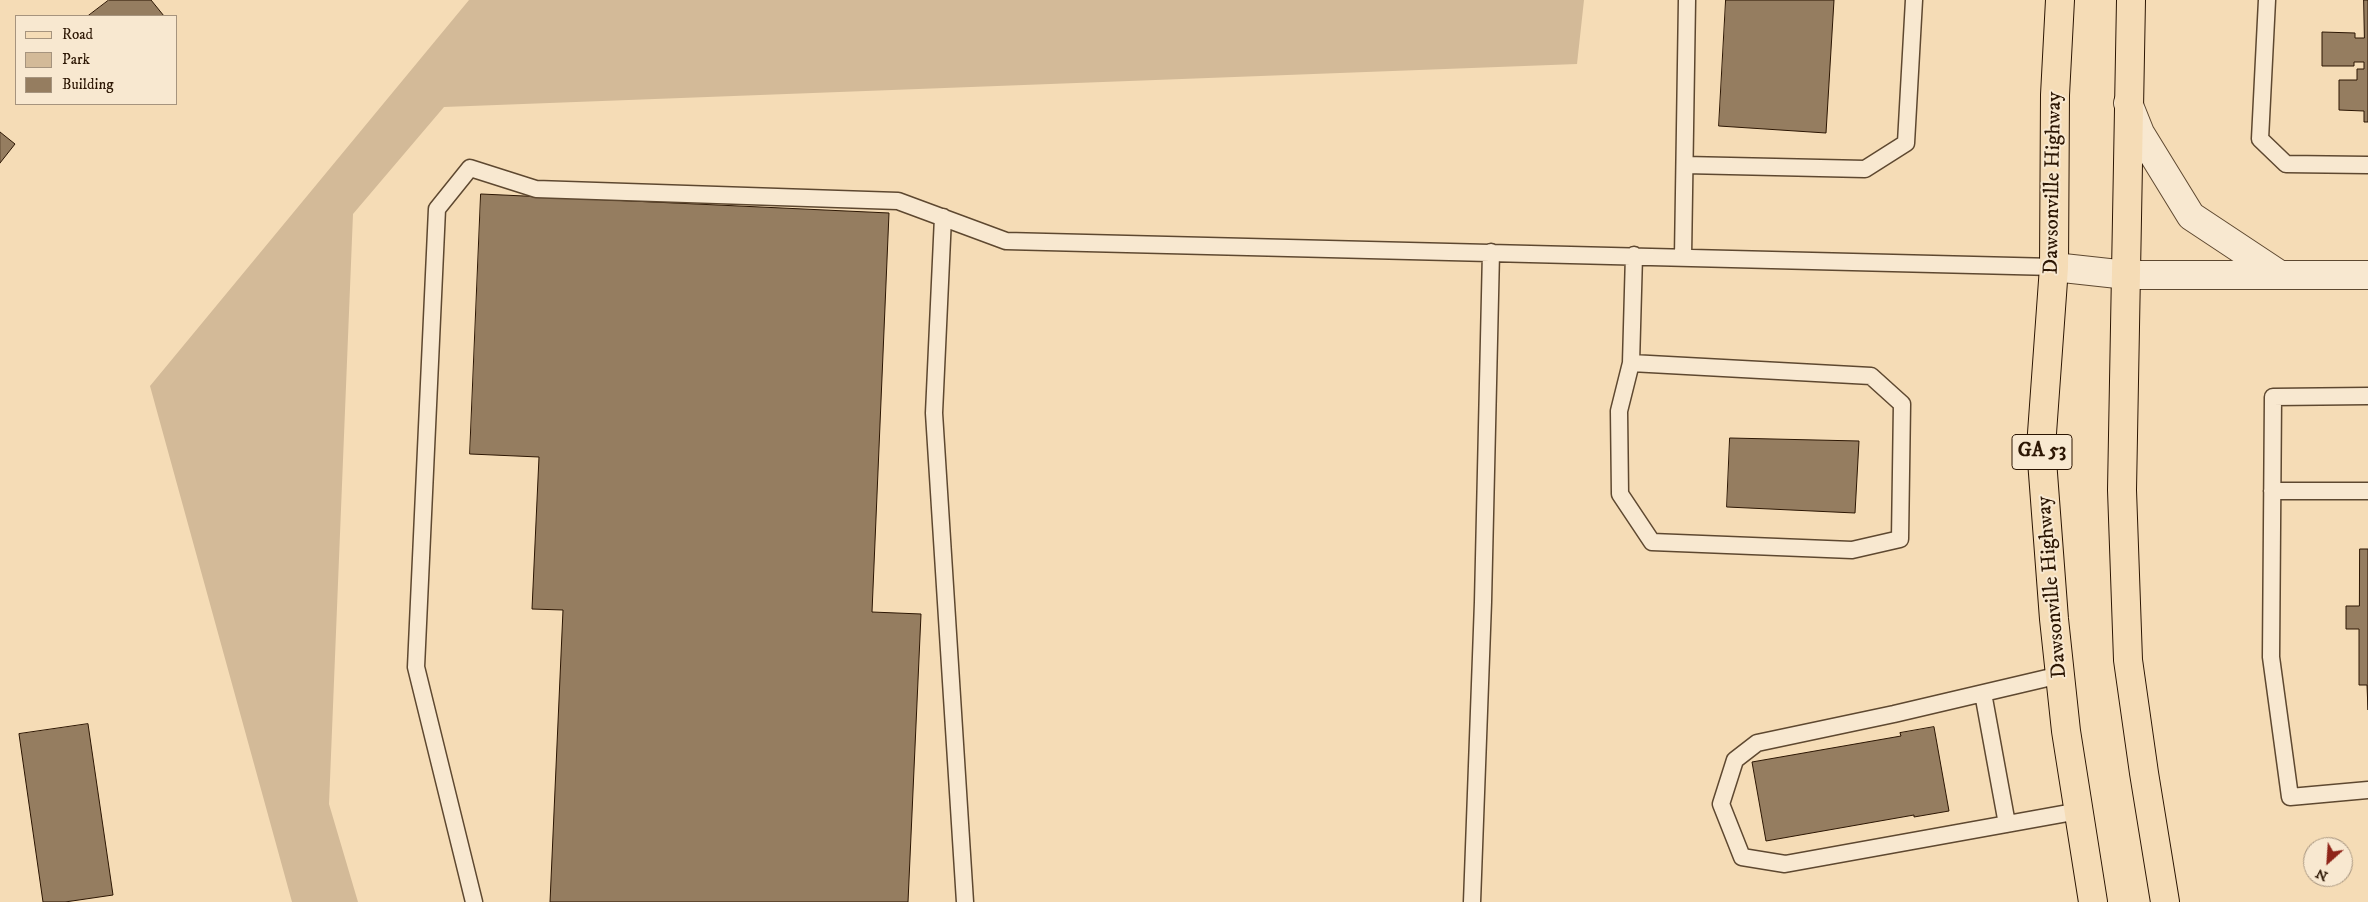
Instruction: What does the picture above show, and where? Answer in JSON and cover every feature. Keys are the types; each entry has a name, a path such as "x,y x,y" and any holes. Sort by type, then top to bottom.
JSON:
{"main road":[{"name":"Dawsonville Highway","path":"2060,0 2055,95 2054,268 2041,447 2060,675 2079,811 2089,901"},
{"path":"2131,0 2122,490 2128,660 2165,902"}],"street":[{"path":"2128,103 2140,133 2191,216 2280,275"},
{"path":"2054,268 2127,275 2368,275"}],"lane":[{"path":"1683,257 1687,0"},
{"path":"1685,165 1865,169 1906,143 1914,0"},
{"path":"2267,0 2260,139 2286,164 2368,165"},
{"path":"474,902 416,667 437,209 470,168 536,188 898,200 1006,240 1634,255 2054,268"},
{"path":"942,217 934,413 965,902"},
{"path":"1472,902 1483,602 1491,252"},
{"path":"1632,363 1871,376 1902,404 1900,539 1852,550 1652,542 1620,494 1619,411 1632,363 1634,255"},
{"path":"2368,396 2273,398 2271,657 2290,796 2368,790"},
{"path":"2272,491 2368,491"},
{"path":"2060,675 1984,694 1757,743 1735,760 1721,804 1742,857 1785,864 2079,811"},
{"path":"1984,694 2007,824"}],"green space":[{"path":"469,0 1584,0 1577,64 444,107 353,214 329,804 358,902 292,902 150,386"}],"building":[{"path":"109,0 151,0 163,15 89,15"},
{"path":"1726,0 1834,0 1826,133 1719,126"},
{"path":"2364,0 2368,0 2368,122 2364,122 2364,111 2339,110 2339,80 2357,80 2357,69 2364,69 2364,62 2354,62 2354,66 2322,66 2322,32 2355,33 2355,38 2364,38"},
{"path":"0,132 15,144 0,163"},
{"path":"481,194 889,213 872,612 921,614 908,902 550,902 563,610 532,609 539,457 470,454"},
{"path":"1730,438 1859,441 1855,513 1727,507"},
{"path":"2360,549 2368,549 2368,710 2367,685 2359,685 2359,629 2346,629 2346,606 2359,606"},
{"path":"88,724 113,895 65,902 43,902 19,734"},
{"path":"1934,727 1949,811 1914,817 1914,815 1766,841 1752,762 1901,736 1900,733"}]}
